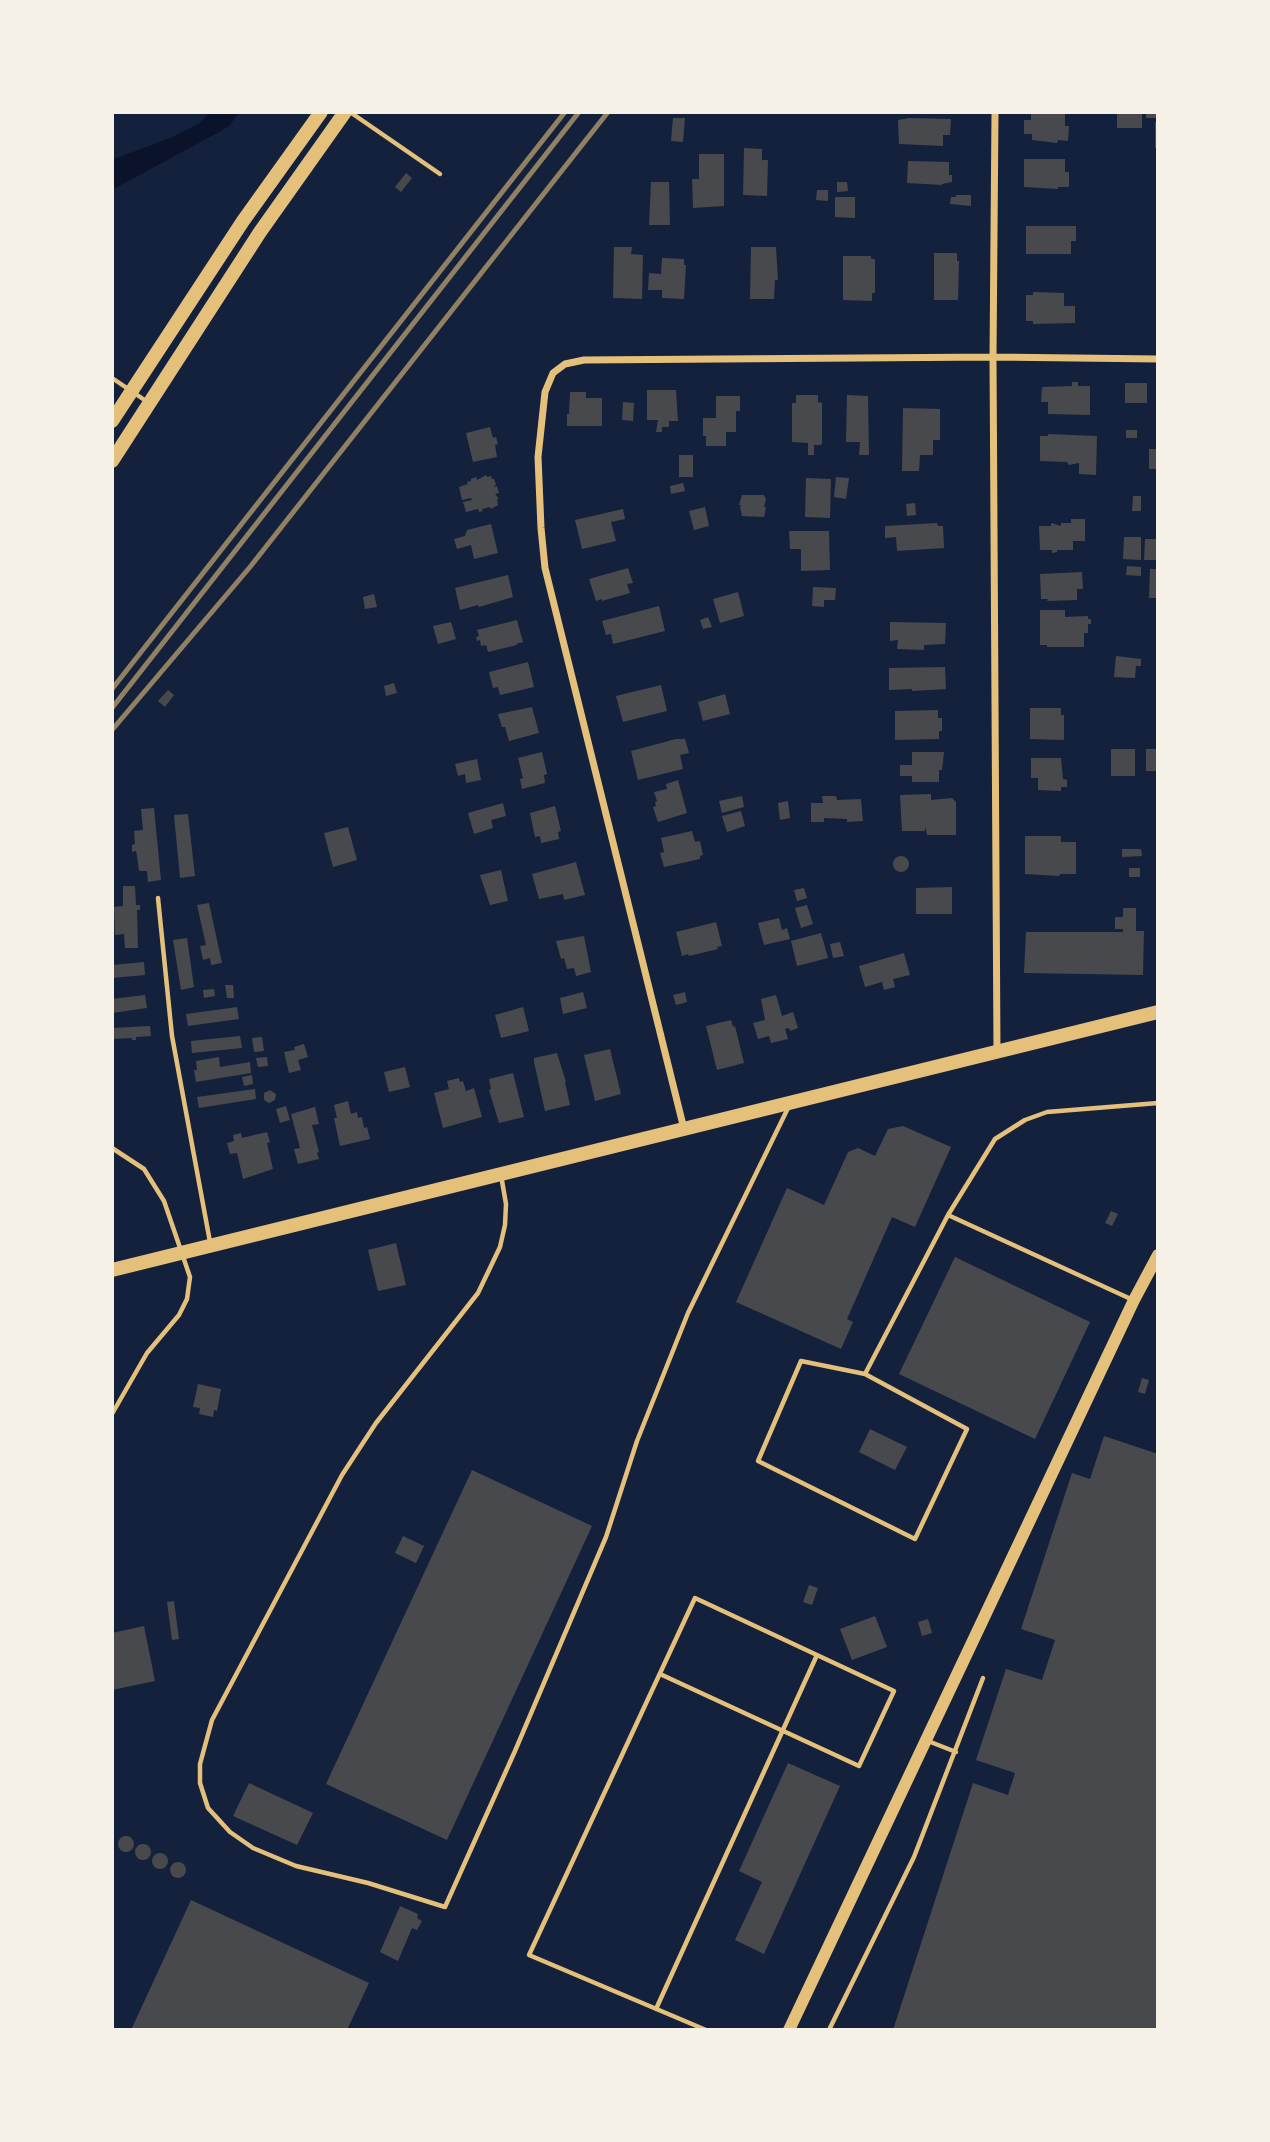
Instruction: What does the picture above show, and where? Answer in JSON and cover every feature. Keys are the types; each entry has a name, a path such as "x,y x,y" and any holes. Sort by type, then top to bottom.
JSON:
{"main road":[{"path":"112,421 243,221 321,112"},
{"path":"112,461 260,232 347,112"},
{"path":"112,1270 1158,1012"}],"street":[{"path":"995,112 993,357 997,1052"},
{"path":"684,1129 545,568 538,457 545,392 553,373 565,365 584,360 993,357 1158,359"},
{"path":"789,2030 1134,1300 1158,1255"}],"lane":[{"path":"347,112 440,174"},
{"path":"112,378 149,403"},
{"path":"158,898 172,1036 211,1246"},
{"path":"501,1174 506,1204 505,1225 500,1247 478,1293 376,1423 342,1475 212,1720 200,1764 200,1783 208,1808 230,1832 253,1848 296,1866 368,1883 444,1907 515,1751 606,1537 637,1441 688,1313 790,1102"},
{"path":"865,1374 948,1214 995,1139 1025,1120 1047,1112 1158,1103"},
{"path":"112,1148 144,1169 164,1201 190,1277 187,1299 178,1315 147,1353 112,1414"},
{"path":"948,1214 1134,1300"},
{"path":"801,1361 865,1374 967,1429 915,1539 758,1461 801,1361"},
{"path":"660,1674 859,1766 894,1691 695,1598 529,1955 706,2030"},
{"path":"656,2009 817,1655"},
{"path":"829,2030 914,1857 983,1678"},
{"path":"926,1740 956,1752"}],"water":[{"path":"210,112 239,112 230,125 221,131 112,190 112,160 170,138 200,123"}],"building":[{"path":"1117,112 1142,112 1142,128 1117,128"},
{"path":"1146,112 1157,112 1157,118 1146,118"},
{"path":"1031,114 1065,114 1065,126 1069,126 1068,141 1058,140 1057,143 1032,140 1032,134 1024,134 1024,120 1031,120"},
{"path":"673,118 685,118 683,142 671,141"},
{"path":"951,119 950,135 943,135 943,146 899,144 898,120"},
{"path":"1155,122 1158,122 1158,148 1155,148"},
{"path":"744,148 762,149 762,160 768,160 767,196 743,195"},
{"path":"699,154 724,154 724,206 693,208 692,179 699,179"},
{"path":"1024,159 1065,159 1065,172 1069,172 1069,187 1024,187"},
{"path":"908,161 949,162 952,182 942,185 907,183"},
{"path":"406,173 412,178 401,192 395,187"},
{"path":"651,182 669,182 670,225 649,225"},
{"path":"837,182 847,182 848,191 837,192"},
{"path":"817,190 828,190 828,201 816,200"},
{"path":"971,195 971,206 950,204 951,197"},
{"path":"835,197 855,197 855,218 835,217"},
{"path":"1026,226 1076,226 1076,241 1071,241 1071,254 1026,254"},
{"path":"614,247 632,247 631,254 643,255 642,299 613,298"},
{"path":"751,247 776,247 778,280 775,280 774,299 750,299"},
{"path":"934,253 957,253 958,300 934,300"},
{"path":"843,256 871,256 871,259 875,259 875,293 872,293 872,301 843,300"},
{"path":"662,258 684,259 684,299 662,298 662,290 648,290 649,273 661,274"},
{"path":"1033,292 1064,293 1064,306 1075,306 1075,323 1033,324 1033,321 1026,321 1026,295 1033,295"},
{"path":"1072,382 1078,382 1078,386 1090,386 1090,415 1048,414 1048,402 1041,402 1042,387 1072,386"},
{"path":"1125,383 1147,383 1147,403 1125,403"},
{"path":"647,390 676,390 678,421 669,421 669,427 662,427 662,432 656,432 658,420 647,420"},
{"path":"570,392 586,392 586,398 602,398 602,426 567,426"},
{"path":"796,395 818,395 818,402 822,403 822,443 814,445 814,455 808,455 808,443 792,442 792,403 796,403"},
{"path":"847,395 868,396 869,455 859,455 860,442 846,442"},
{"path":"716,396 740,396 740,411 736,411 736,432 726,432 726,446 706,446 703,418 716,418"},
{"path":"623,402 634,403 633,421 622,420"},
{"path":"903,408 940,409 940,440 933,440 933,455 920,455 919,471 902,471"},
{"path":"490,427 498,444 495,445 497,457 473,462 466,433"},
{"path":"1126,430 1137,430 1137,438 1126,438"},
{"path":"1040,436 1097,436 1096,475 1079,474 1079,463 1069,465 1067,462 1040,461"},
{"path":"1149,449 1158,449 1158,469 1149,469"},
{"path":"679,455 693,455 693,477 679,477"},
{"path":"486,475 494,479 494,487 497,486 499,493 495,494 499,499 498,505 479,512 478,509 466,512 463,502 472,500 462,500 459,487 468,484 471,479 476,477 477,480"},
{"path":"836,477 849,478 846,499 834,497"},
{"path":"806,478 831,479 830,518 805,517"},
{"path":"683,483 685,491 671,494 670,486"},
{"path":"742,495 764,495 764,517 742,516 742,505 739,505"},
{"path":"1133,496 1141,496 1141,511 1132,511"},
{"path":"915,503 916,515 907,516 906,504"},
{"path":"705,507 709,526 694,530 689,511"},
{"path":"623,509 625,519 611,522 616,541 582,549 575,520"},
{"path":"1071,519 1085,519 1085,541 1073,541 1073,550 1057,550 1052,553 1052,550 1040,550 1039,526 1051,526 1051,523 1061,526 1061,523 1071,523"},
{"path":"937,523 938,526 943,526 944,548 897,551 896,537 885,538 885,526"},
{"path":"491,524 498,553 474,559 471,545 457,549 454,539 465,536 467,530"},
{"path":"789,531 829,531 830,570 801,571 801,549 790,549"},
{"path":"1124,537 1141,537 1141,560 1123,559"},
{"path":"1145,539 1158,539 1158,560 1144,560"},
{"path":"1127,566 1141,567 1141,576 1126,575"},
{"path":"628,568 633,583 627,584 630,593 596,601 589,579"},
{"path":"1150,569 1158,569 1158,598 1149,598"},
{"path":"1082,572 1083,589 1077,589 1077,600 1041,599 1040,574"},
{"path":"508,575 513,597 460,610 455,588"},
{"path":"813,587 836,588 835,600 824,600 824,607 812,606"},
{"path":"738,592 744,616 720,623 713,599"},
{"path":"374,594 377,607 365,609 363,597"},
{"path":"659,606 665,631 613,644 611,634 606,635 602,621"},
{"path":"1040,610 1065,610 1065,617 1088,616 1091,624 1088,624 1088,633 1084,633 1084,647 1040,645"},
{"path":"708,617 712,627 703,629 700,620"},
{"path":"517,620 523,642 488,652 486,645 481,646 480,640 477,641 477,630"},
{"path":"451,622 456,639 438,644 433,626"},
{"path":"890,622 946,623 945,644 924,645 924,650 897,649 898,640 890,641"},
{"path":"1116,656 1141,659 1141,666 1136,666 1135,678 1114,677"},
{"path":"528,662 534,687 500,695 498,687 493,688 489,672"},
{"path":"945,667 946,689 889,690 889,668"},
{"path":"394,683 397,693 386,696 384,686"},
{"path":"661,685 667,711 623,722 616,696"},
{"path":"168,690 174,695 165,707 158,701"},
{"path":"725,694 730,714 703,721 698,702"},
{"path":"532,707 539,733 509,741 498,714"},
{"path":"1030,708 1061,708 1061,715 1064,715 1064,740 1030,739"},
{"path":"938,710 938,718 942,718 939,739 895,740 895,711"},
{"path":"685,739 689,753 680,755 683,769 638,780 631,751"},
{"path":"1111,749 1135,749 1135,776 1111,776"},
{"path":"1146,749 1158,749 1158,771 1146,771"},
{"path":"542,752 547,774 544,775 545,783 522,789 520,779 523,778 518,758"},
{"path":"912,752 944,752 939,782 912,782 912,776 900,776 900,765 912,765"},
{"path":"1031,758 1061,758 1063,779 1067,780 1067,787 1061,787 1061,791 1038,790 1038,778 1031,778"},
{"path":"477,759 481,780 466,783 465,774 458,776 455,764"},
{"path":"678,780 687,813 658,822 653,807 657,801 654,792 667,789 666,784"},
{"path":"931,794 931,800 952,798 956,802 956,835 927,835 925,826 925,831 902,831 900,795"},
{"path":"742,796 744,807 722,813 719,801"},
{"path":"822,796 836,796 837,800 861,799 863,821 847,822 847,819 824,818 824,822 811,822 811,803 823,803"},
{"path":"788,801 790,818 780,820 778,803"},
{"path":"503,803 506,816 491,820 493,828 474,834 468,813"},
{"path":"555,806 561,831 558,832 559,839 541,843 540,836 535,837 530,813"},
{"path":"154,808 161,880 148,882 147,871 139,871 136,851 132,852 132,845 135,844 134,831 143,830 141,809"},
{"path":"741,811 745,826 727,832 722,816"},
{"path":"188,814 195,876 180,878 174,815"},
{"path":"348,827 357,860 333,867 324,833"},
{"path":"692,831 695,842 700,841 703,855 700,859 664,867 660,853 664,852 661,838"},
{"path":"1025,836 1061,836 1061,842 1076,842 1076,874 1025,874"},
{"path":"1122,849 1141,849 1142,856 1122,857"},
{"path":"901,856 907,858 907,870 901,872 895,870 893,864 895,858"},
{"path":"576,862 585,895 564,900 563,894 539,899 532,874"},
{"path":"1129,868 1140,868 1140,877 1129,877"},
{"path":"501,870 508,901 490,905 480,875"},
{"path":"123,886 135,886 136,905 140,905 140,910 137,910 138,948 125,948 124,934 115,935 114,907 123,906"},
{"path":"952,887 952,914 916,914 916,888"},
{"path":"804,888 807,898 797,901 794,890"},
{"path":"209,903 222,963 211,965 210,958 203,960 200,946 206,945 197,905"},
{"path":"807,905 813,924 801,928 795,908"},
{"path":"1123,908 1136,908 1136,931 1144,931 1143,975 1024,973 1026,932 1123,932 1123,929 1115,929 1115,917 1123,917"},
{"path":"779,918 782,930 787,928 790,939 764,945 758,923"},
{"path":"716,922 722,946 682,956 676,932"},
{"path":"821,933 828,958 797,966 791,941"},
{"path":"584,936 591,972 576,976 574,968 567,969 564,958 561,959 556,941"},
{"path":"187,938 194,987 181,990 173,940"},
{"path":"840,942 844,956 833,958 830,944"},
{"path":"904,953 910,975 893,979 895,987 884,990 882,982 865,987 859,966"},
{"path":"144,962 145,975 112,978 112,965"},
{"path":"225,985 233,985 234,998 227,998"},
{"path":"214,989 215,996 204,998 203,990"},
{"path":"583,992 587,1008 563,1014 560,998"},
{"path":"685,992 687,1002 676,1005 673,995"},
{"path":"145,995 147,1008 112,1013 112,999"},
{"path":"776,995 782,1016 793,1012 798,1028 790,1031 789,1028 785,1029 788,1039 771,1043 769,1036 758,1039 753,1023 765,1020 761,999"},
{"path":"237,1007 239,1019 188,1026 186,1014"},
{"path":"523,1007 529,1031 501,1038 495,1015"},
{"path":"731,1020 744,1063 717,1070 706,1026"},
{"path":"150,1026 151,1036 136,1037 136,1040 112,1039 112,1028"},
{"path":"240,1036 242,1048 192,1053 191,1041"},
{"path":"262,1037 264,1051 254,1052 252,1038"},
{"path":"304,1044 308,1057 298,1060 301,1070 289,1073 284,1052 295,1050 294,1047"},
{"path":"610,1049 621,1094 595,1101 584,1055"},
{"path":"557,1053 570,1105 545,1111 534,1058"},
{"path":"219,1057 220,1067 250,1062 251,1073 196,1082 196,1061"},
{"path":"267,1057 268,1066 258,1067 256,1058"},
{"path":"405,1067 410,1087 389,1092 384,1072"},
{"path":"513,1073 524,1117 499,1123 489,1090 489,1079"},
{"path":"252,1075 253,1084 244,1086 242,1077"},
{"path":"459,1078 466,1091 474,1088 482,1117 443,1128 434,1093 449,1089 447,1081"},
{"path":"255,1089 256,1099 199,1108 197,1097"},
{"path":"270,1090 276,1094 275,1100 269,1103 264,1100 264,1093"},
{"path":"348,1101 351,1114 357,1112 358,1118 362,1117 370,1139 340,1146 334,1105"},
{"path":"286,1106 290,1120 280,1123 276,1109"},
{"path":"315,1107 319,1124 312,1125 319,1159 298,1164 294,1149 300,1148 291,1114"},
{"path":"903,1126 951,1147 915,1227 892,1217 847,1319 853,1322 841,1349 736,1302 787,1188 824,1205 848,1152 858,1148 875,1156 888,1129"},
{"path":"267,1132 273,1169 243,1179 237,1153 230,1154 227,1143 234,1141 233,1135 241,1133 242,1138"},
{"path":"1111,1211 1118,1214 1112,1226 1105,1223"},
{"path":"396,1243 406,1285 378,1291 368,1250"},
{"path":"955,1257 1090,1322 1035,1439 899,1374"},
{"path":"1142,1378 1149,1380 1145,1394 1138,1392"},
{"path":"198,1384 221,1389 217,1411 214,1410 213,1417 199,1414 200,1408 193,1407"},
{"path":"870,1429 907,1447 895,1470 859,1452"},
{"path":"1104,1436 1158,1454 1158,2030 893,2030 973,1783 1008,1795 1015,1773 976,1760 1006,1669 1042,1680 1055,1640 1021,1629 1072,1473 1090,1479"},
{"path":"472,1470 592,1526 447,1840 326,1784"},
{"path":"403,1536 424,1546 416,1563 395,1553"},
{"path":"809,1585 818,1588 812,1605 803,1602"},
{"path":"174,1601 179,1639 172,1640 167,1602"},
{"path":"875,1616 887,1647 852,1660 840,1629"},
{"path":"928,1619 932,1633 922,1636 918,1622"},
{"path":"144,1626 155,1681 112,1690 112,1633"},
{"path":"788,1763 840,1786 764,1954 735,1940 762,1882 739,1871"},
{"path":"249,1783 313,1813 297,1845 233,1816"},
{"path":"123,1836 129,1836 134,1844 132,1850 123,1852 118,1847 118,1841"},
{"path":"140,1844 146,1844 151,1852 149,1858 140,1860 135,1855 135,1849"},
{"path":"160,1853 166,1855 166,1867 160,1869 154,1867 152,1861 154,1855"},
{"path":"175,1862 181,1862 186,1870 184,1876 175,1878 170,1873 170,1867"},
{"path":"191,1900 369,1983 347,2030 131,2030"},
{"path":"400,1906 418,1914 417,1918 422,1921 417,1930 412,1928 398,1961 380,1952"}],"railway":[{"path":"112,689 565,112"},
{"path":"112,708 579,112"},
{"path":"112,730 250,567 608,112"}]}
